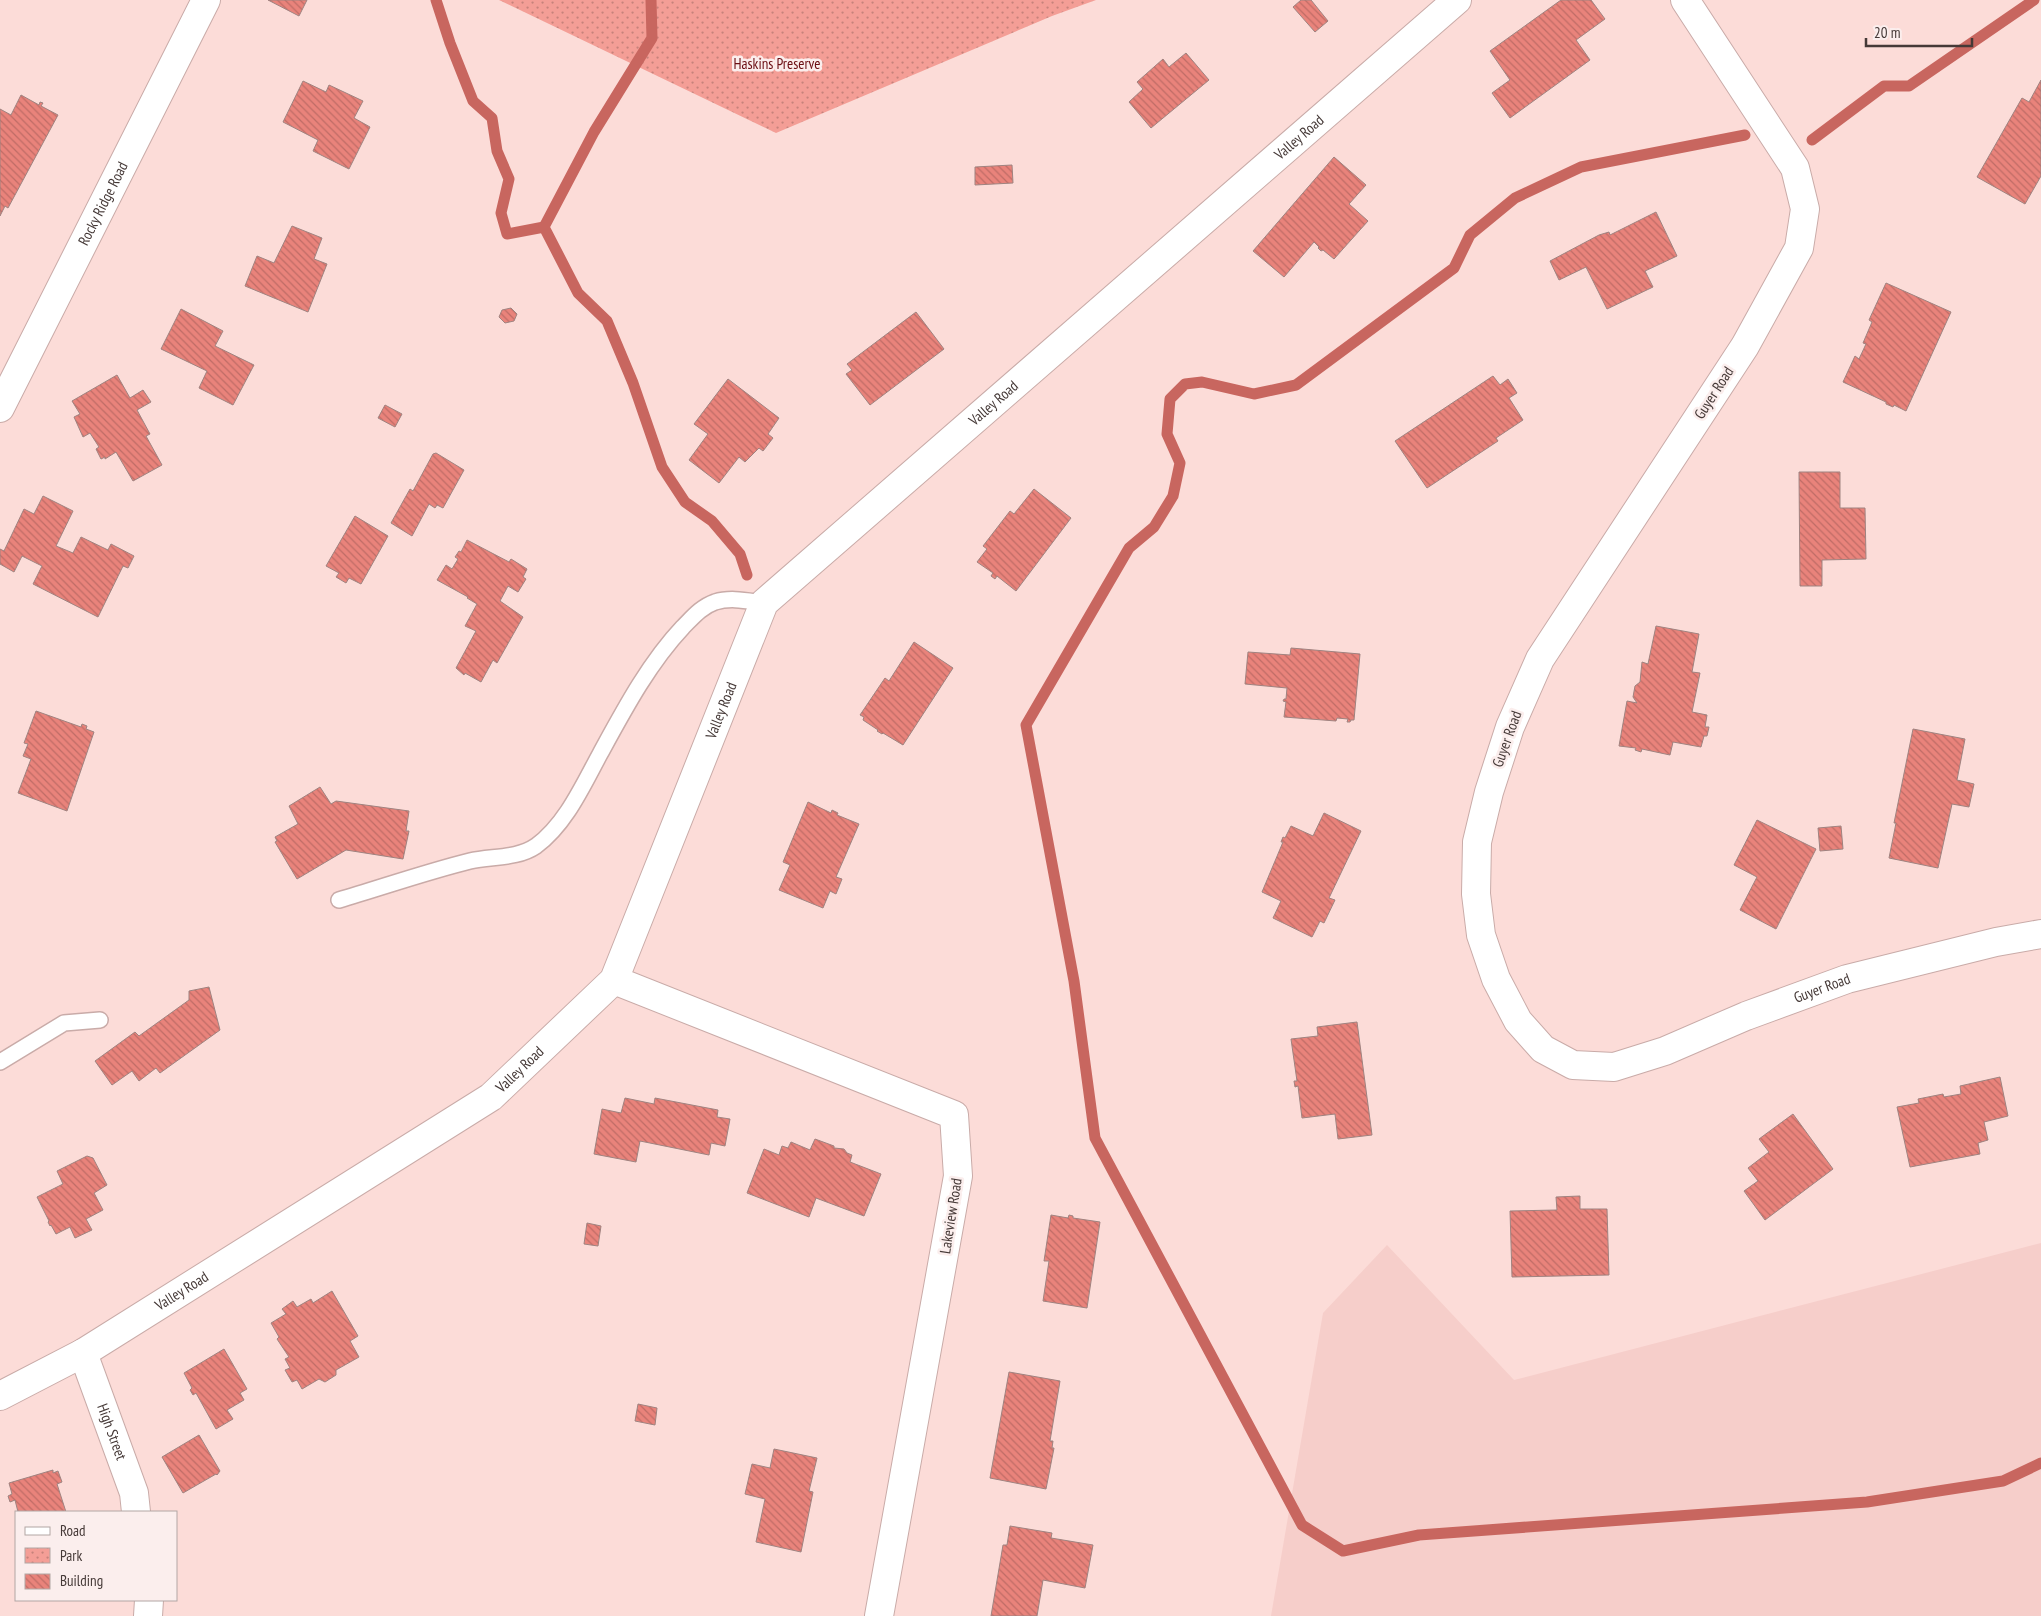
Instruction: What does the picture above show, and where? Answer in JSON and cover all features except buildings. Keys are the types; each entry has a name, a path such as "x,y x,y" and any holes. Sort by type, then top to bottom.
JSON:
{"street":[{"name":"Rocky Ridge Road","path":"0,408 206,0"},
{"name":"Valley Road","path":"0,1396 83,1353 491,1097 614,980 764,603 1457,0"},
{"name":"Guyer Road","path":"1685,0 1795,168 1805,209 1799,248 1745,346 1540,659 1510,727 1489,792 1477,842 1476,894 1481,935 1496,979 1518,1022 1542,1049 1573,1065 1614,1067 1665,1051 1746,1016 1847,979 1996,942 2041,934"},
{"name":"Lakeview Road","path":"614,980 954,1115 958,1176 879,1616"},
{"name":"High Street","path":"83,1353 134,1493 136,1511"},
{"path":"148,1616 149,1601"}],"lane":[{"path":"340,900 456,865 523,853 536,846 554,828 575,800 636,691 670,642 704,607 710,604 730,599 764,603"},
{"path":"0,1062 64,1023 100,1020"}],"shaded area":[{"path":"2041,1243 2041,1616 1271,1616 1323,1313 1387,1245 1514,1380"}],"green space":[{"name":"Haskins Preserve","path":"499,0 1096,0 1052,16 776,133"}],"waterway":[{"path":"436,0 450,43 473,101 492,118 497,151 509,179 501,213 507,234 544,227"},
{"path":"651,0 652,38 594,132 544,227 578,293 607,321 633,383 662,467 685,502 712,521 740,554 747,575"},
{"path":"1812,140 1884,86 1909,86 2034,0"},
{"path":"1745,135 1581,167 1515,198 1470,235 1454,268 1296,385 1254,394 1202,382 1185,384 1170,399 1167,434 1180,463 1173,496 1154,527 1129,548 1026,725 1074,981 1095,1138 1302,1525 1343,1551 1419,1535 1867,1502 2003,1481 2041,1463"}]}
